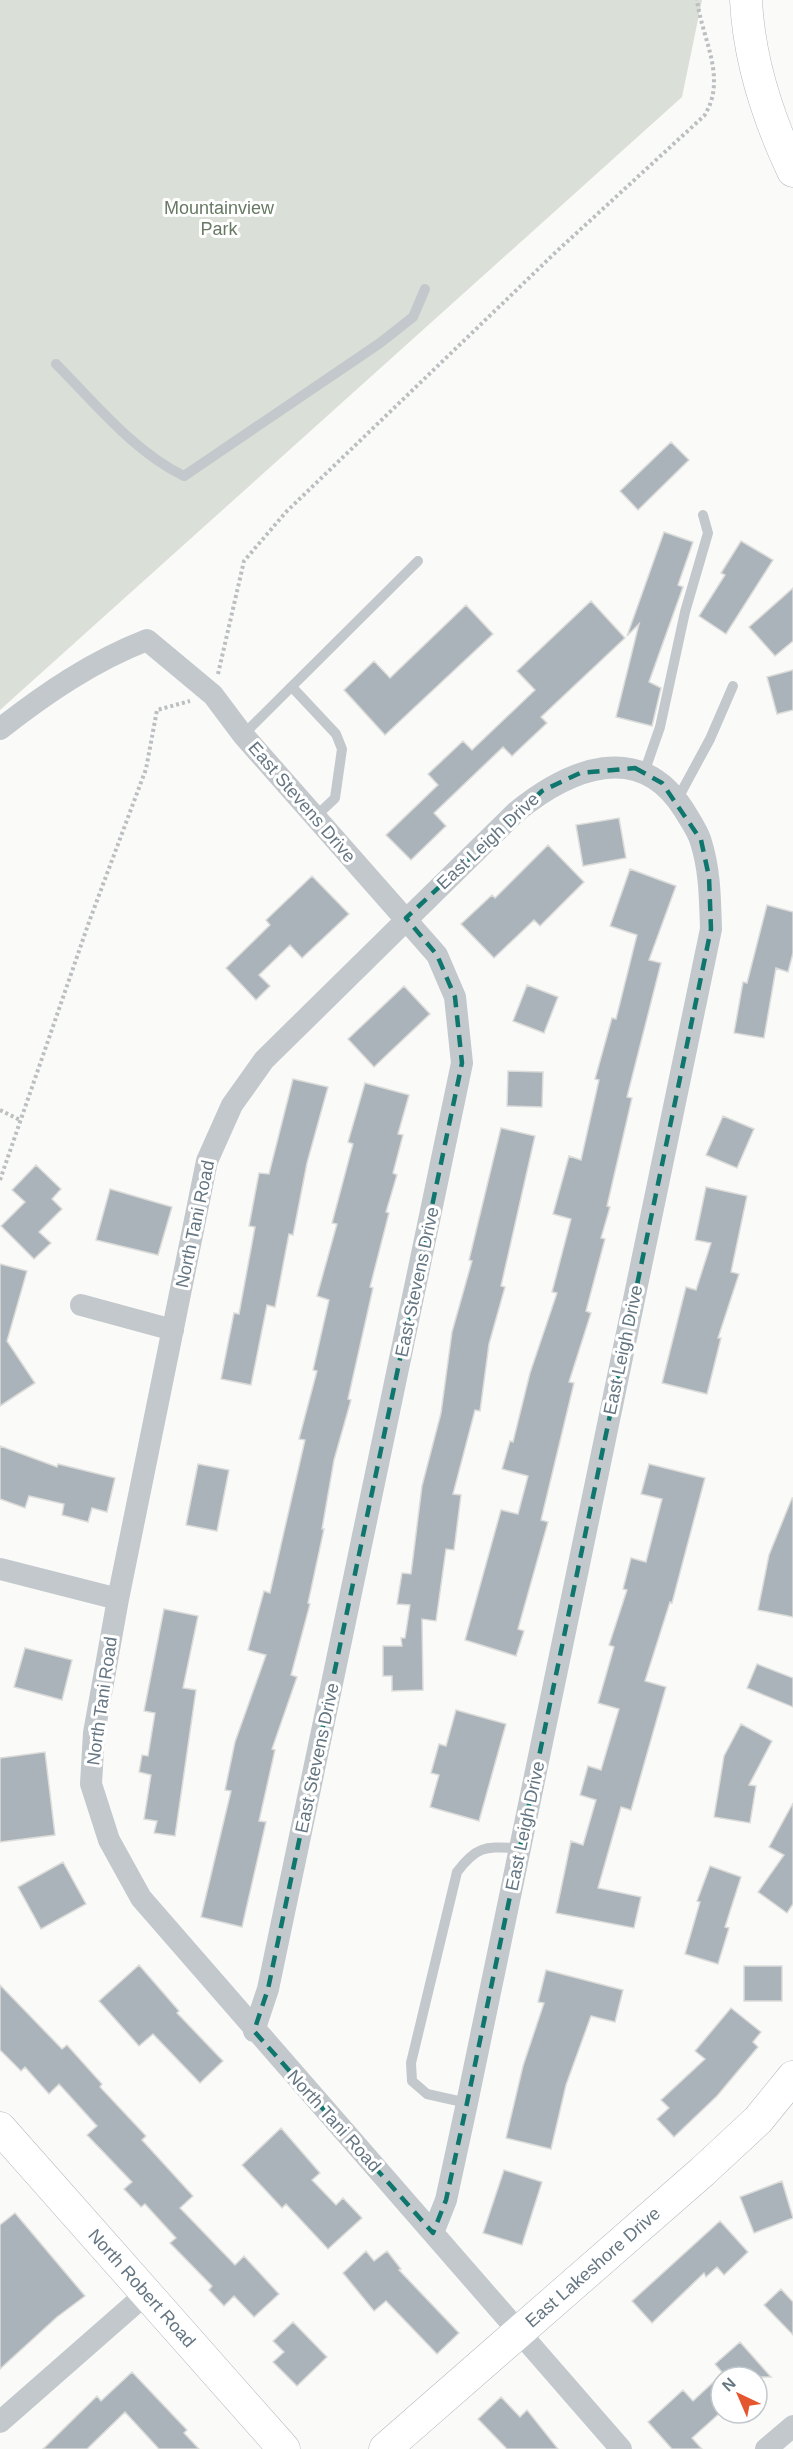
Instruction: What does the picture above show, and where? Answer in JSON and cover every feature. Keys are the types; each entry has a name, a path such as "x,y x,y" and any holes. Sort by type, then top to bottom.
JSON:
{"main road":[{"path":"746,0 748,34 763,98 793,171"},
{"name":"East Lakeshore Drive","path":"385,2449 519,2334 758,2121 793,2077"},
{"name":"North Robert Road","path":"0,2128 284,2449"}],"street":[{"name":"East Stevens Drive","path":"0,729 63,683 110,654 147,640 213,695 243,735 406,918 437,955 455,998 462,1063 268,1989 254,2031"},
{"name":"East Leigh Drive","path":"406,918 542,790 580,773 612,767 635,768 662,783 677,800 701,840 710,877 711,929 467,2103 446,2200 433,2233"},
{"name":"North Tani Road","path":"406,918 264,1060 232,1105 207,1161 118,1599 94,1733 91,1784 109,1840 141,1898 254,2031 621,2449"},
{"path":"81,1305 173,1330"},
{"path":"0,1569 118,1599"},
{"path":"0,2422 147,2293"},
{"path":"766,2449 793,2426"}],"lane":[{"path":"56,364 140,447 163,466 184,476 413,317 425,289"},
{"path":"644,773 660,728 684,612 708,533 703,515"},
{"path":"243,735 418,561"},
{"path":"292,687 336,734 342,749 335,798 315,817"},
{"path":"677,800 710,739 733,687"},
{"path":"467,2103 427,2094 412,2080 411,2063 457,1872 471,1854 490,1847 520,1848"}],"path":[{"path":"0,1180 146,769 157,710 213,695 244,561 279,520 557,251 704,116 712,103 714,62 704,35 697,0"},
{"path":"0,1110 20,1120"}],"highlighted area":[{"path":"635,768 662,783 701,840 709,877 711,929 467,2103 446,2200 433,2233 254,2031 268,1989 462,1063 455,997 437,955 406,918 542,791 580,773"}],"green space":[{"name":"Mountainview Park","path":"0,0 702,0 682,97 0,710"}],"building":[{"path":"671,442 689,460 638,510 620,491"},
{"path":"664,532 693,542 678,585 683,587 649,682 661,688 652,726 616,717 639,624 627,636"},
{"path":"741,541 773,560 726,634 699,616 725,575 721,573"},
{"path":"793,588 793,641 775,656 749,627"},
{"path":"591,601 625,638 541,717 547,723 512,756 503,747 434,813 446,826 411,860 386,835 438,785 428,774 463,741 472,750 535,690 517,671"},
{"path":"466,605 493,634 385,735 344,690 374,661 390,678"},
{"path":"793,670 793,710 777,714 767,677"},
{"path":"619,818 626,858 583,866 576,825"},
{"path":"548,845 584,882 540,926 534,920 494,958 461,924 492,895 495,898"},
{"path":"630,869 676,886 649,960 661,963 627,1097 632,1098 607,1206 610,1207 601,1238 605,1239 586,1311 591,1313 569,1382 574,1383 541,1520 548,1522 518,1629 524,1631 516,1656 465,1640 501,1510 518,1514 528,1476 502,1469 510,1441 513,1442 530,1373 557,1293 552,1292 571,1219 553,1214 569,1156 581,1160 599,1080 595,1079 612,1018 616,1019 637,935 610,926"},
{"path":"312,876 349,914 302,958 290,945 259,975 270,986 256,1000 226,968 270,925 266,920"},
{"path":"767,905 793,912 793,953 788,972 776,968 764,1038 734,1033 743,982 747,983"},
{"path":"527,985 558,997 544,1033 513,1021"},
{"path":"404,986 430,1014 374,1067 348,1039"},
{"path":"508,1071 543,1072 542,1107 507,1106"},
{"path":"293,1079 328,1087 307,1163 293,1235 289,1234 275,1307 267,1305 251,1385 221,1379 234,1313 239,1314 255,1227 249,1226 259,1173 269,1174"},
{"path":"365,1083 409,1095 398,1134 403,1135 393,1173 397,1175 386,1212 389,1213 370,1287 373,1288 348,1399 351,1400 334,1460 322,1529 324,1529 308,1603 310,1604 291,1675 297,1677 272,1749 275,1750 259,1821 266,1822 242,1927 201,1917 231,1791 225,1790 235,1742 266,1655 248,1650 264,1591 270,1593 305,1440 299,1439 317,1371 313,1370 329,1300 317,1296 337,1224 332,1223 353,1144 348,1142"},
{"path":"723,1116 754,1129 737,1168 706,1155"},
{"path":"501,1128 535,1136 501,1286 505,1287 489,1344 480,1411 475,1410 453,1494 461,1495 454,1550 446,1549 436,1621 422,1619 423,1690 392,1691 392,1676 383,1676 383,1646 402,1646 401,1638 405,1638 410,1605 397,1604 402,1573 411,1574 422,1486 441,1413 452,1332 472,1261 469,1260"},
{"path":"36,1165 61,1189 52,1199 62,1209 39,1232 51,1243 34,1259 1,1226 25,1202 12,1190"},
{"path":"706,1187 747,1196 731,1272 739,1274 718,1338 721,1338 707,1394 662,1383 686,1287 696,1290 711,1243 695,1240"},
{"path":"110,1189 172,1207 158,1255 96,1240"},
{"path":"0,1264 27,1271 7,1341 35,1383 0,1406"},
{"path":"0,1446 57,1467 58,1464 115,1478 107,1512 92,1508 88,1522 62,1515 64,1504 29,1496 25,1508 0,1499"},
{"path":"198,1464 229,1470 217,1531 186,1525"},
{"path":"649,1464 705,1478 672,1603 670,1602 645,1681 666,1687 631,1810 621,1807 598,1888 641,1897 634,1928 556,1913 571,1841 583,1845 596,1800 580,1795 588,1766 601,1770 619,1709 598,1703 614,1647 609,1645 627,1590 623,1589 631,1558 646,1562 662,1499 641,1494"},
{"path":"792,1498 793,1617 758,1610 769,1555"},
{"path":"164,1609 198,1616 183,1688 196,1690 175,1836 154,1833 157,1821 144,1819 151,1775 139,1772 142,1755 148,1756 155,1713 144,1711"},
{"path":"25,1648 72,1660 62,1700 14,1687"},
{"path":"757,1664 793,1678 793,1707 747,1688"},
{"path":"456,1710 506,1724 479,1821 430,1807 439,1775 431,1773 439,1744 446,1746"},
{"path":"741,1724 772,1741 749,1785 756,1786 750,1823 714,1817 724,1756"},
{"path":"45,1752 55,1835 0,1842 0,1758"},
{"path":"793,1803 793,1904 787,1913 758,1892 784,1855 769,1847"},
{"path":"63,1862 86,1904 41,1929 18,1887"},
{"path":"710,1866 741,1877 725,1927 729,1928 718,1964 685,1954 700,1902 697,1901"},
{"path":"139,1965 179,2011 177,2013 223,2061 200,2083 153,2034 139,2046 99,2001"},
{"path":"744,1966 782,1966 782,2001 744,2001"},
{"path":"546,1970 623,1990 615,2022 591,2016 566,2085 551,2149 506,2138 523,2066 544,2003 538,2002"},
{"path":"0,1985 62,2049 67,2045 102,2084 100,2087 146,2136 142,2140 193,2196 180,2208 235,2265 244,2256 279,2294 254,2317 234,2296 224,2306 209,2290 212,2286 170,2243 176,2238 145,2204 141,2207 124,2189 132,2182 87,2135 97,2126 59,2084 49,2094 25,2067 21,2071 0,2050"},
{"path":"731,2008 761,2032 753,2042 758,2047 717,2096 674,2137 657,2119 669,2108 661,2100 705,2059 695,2051"},
{"path":"281,2128 320,2173 312,2180 336,2205 343,2198 362,2218 328,2249 286,2204 282,2208 242,2165"},
{"path":"504,2170 542,2182 522,2245 483,2233"},
{"path":"782,2181 793,2218 754,2233 740,2197"},
{"path":"15,2213 85,2296 57,2317 0,2369 0,2225"},
{"path":"720,2221 748,2252 724,2275 717,2267 706,2277 704,2273 652,2323 632,2301"},
{"path":"366,2251 374,2261 387,2251 401,2269 399,2270 459,2333 437,2354 386,2301 374,2311 343,2273"},
{"path":"781,2289 793,2302 793,2335 764,2305"},
{"path":"293,2322 327,2357 297,2386 273,2362 284,2352 273,2341"},
{"path":"740,2342 760,2365 716,2365"},
{"path":"132,2372 187,2430 184,2433 199,2449 159,2449 125,2412 87,2449 43,2449 97,2396 101,2401"},
{"path":"709,2386 709,2423 692,2438 702,2449 672,2449 648,2422 683,2390 693,2401"},
{"path":"501,2397 520,2417 527,2410 558,2449 507,2449 478,2419"}]}
